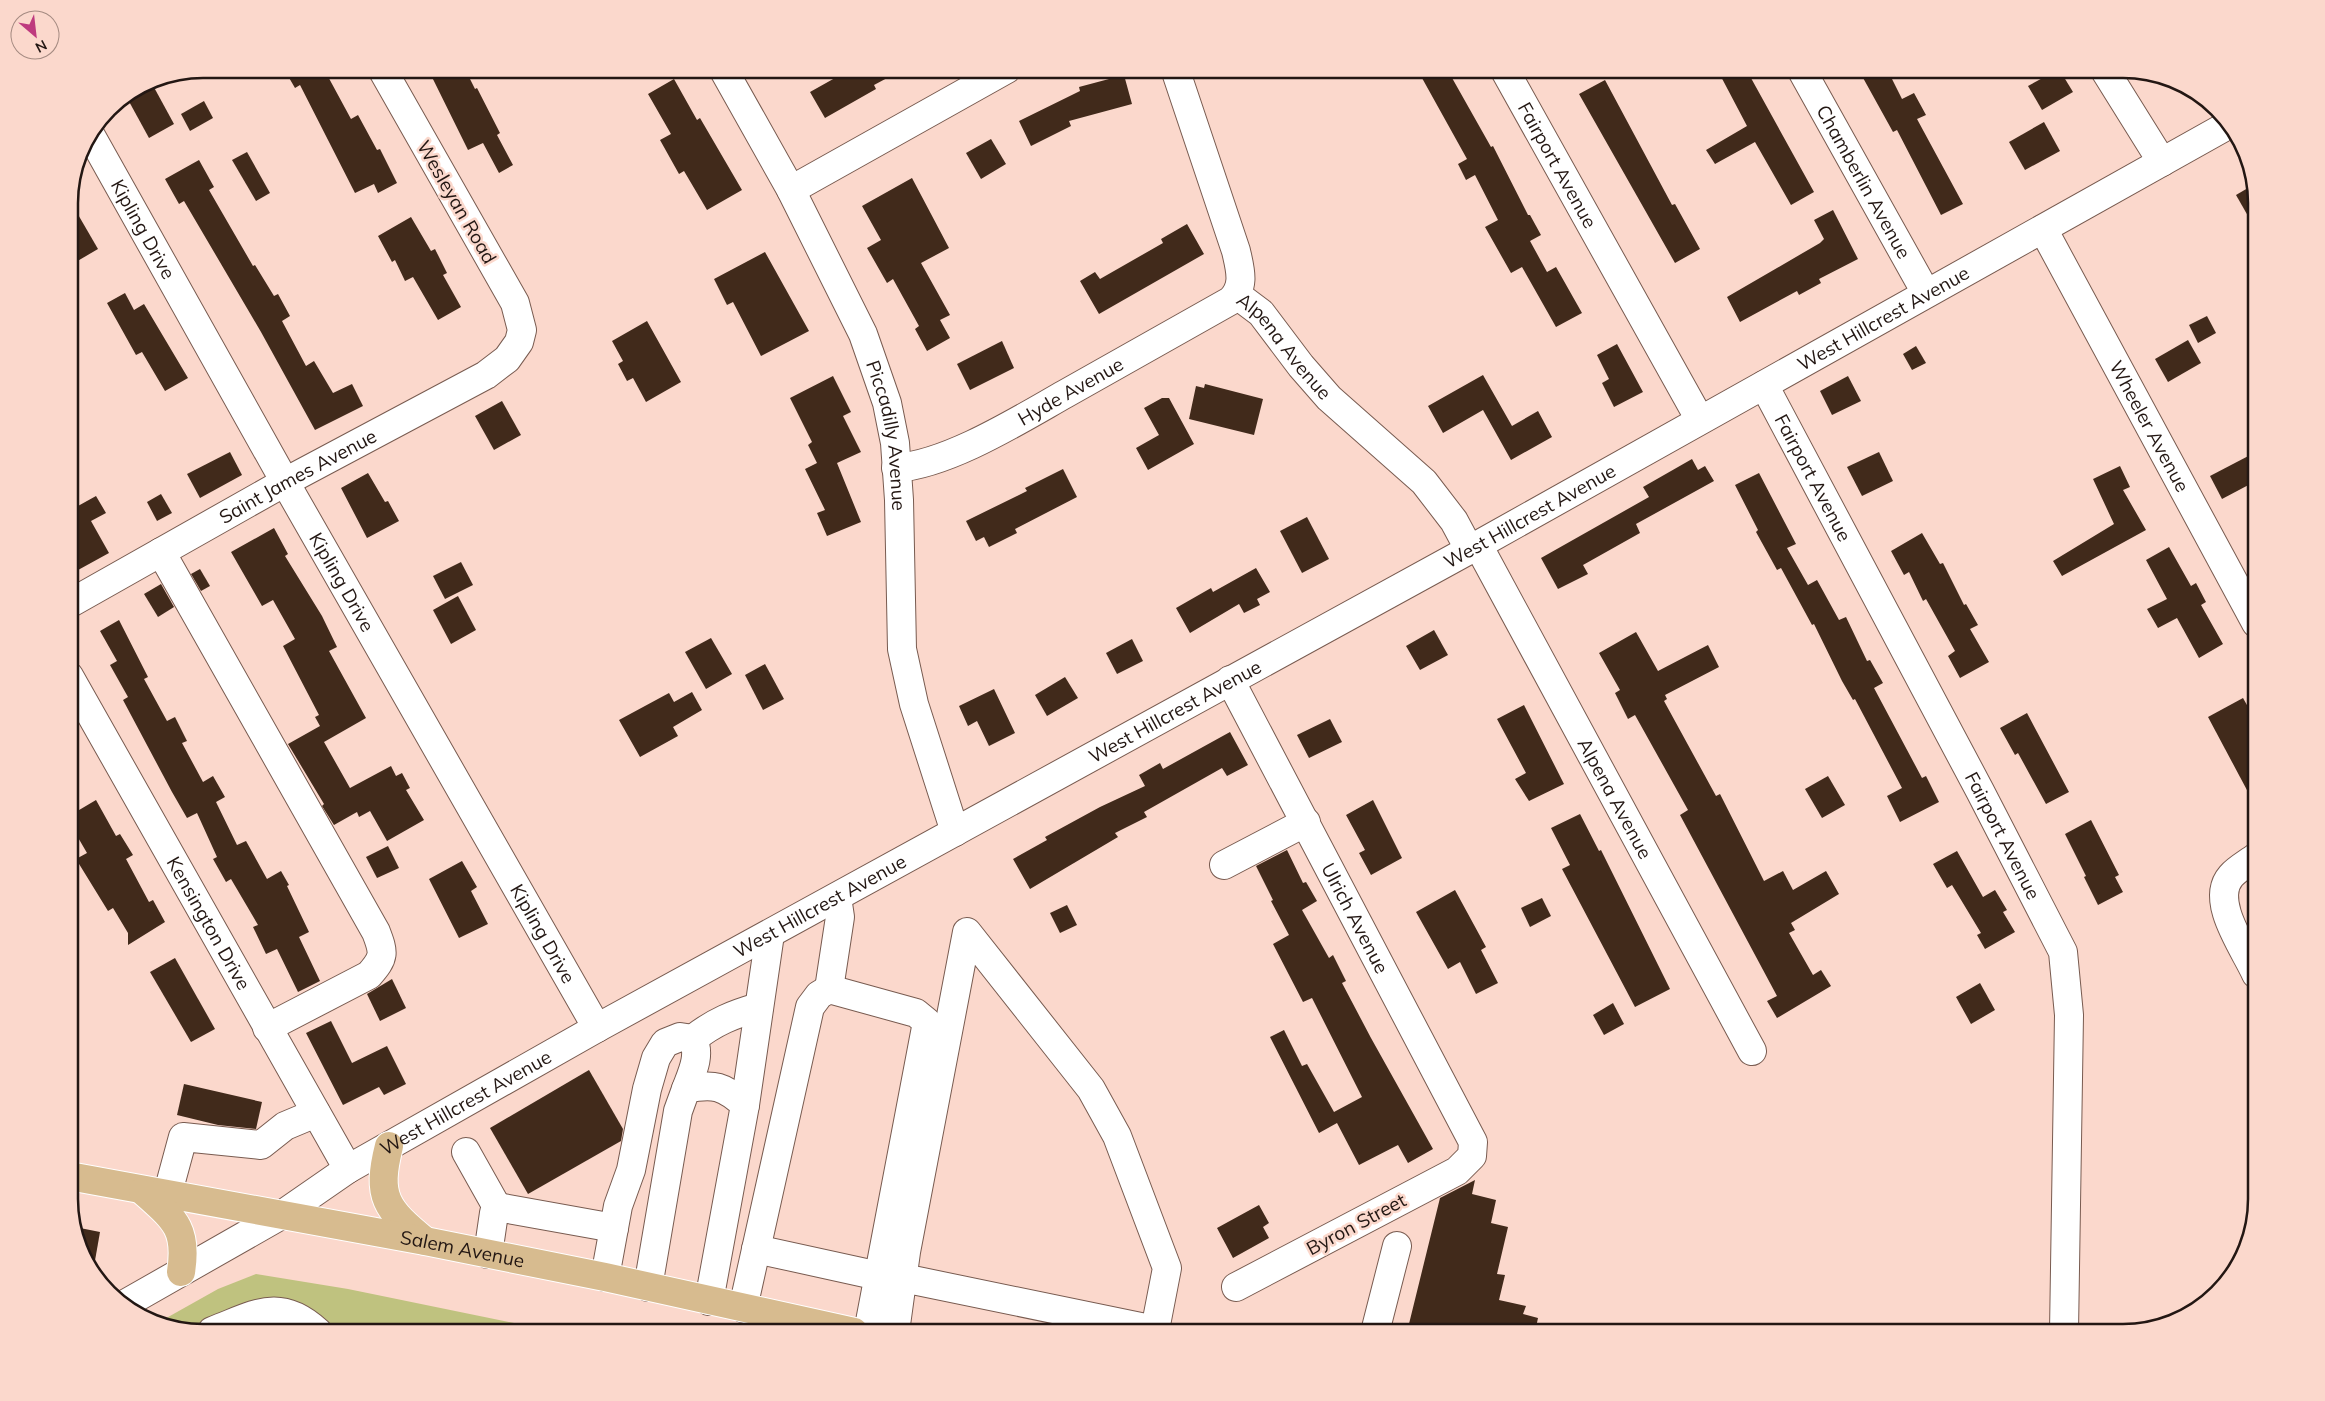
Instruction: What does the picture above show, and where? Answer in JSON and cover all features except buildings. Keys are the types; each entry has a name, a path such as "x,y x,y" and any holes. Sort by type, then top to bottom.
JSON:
{"main road":[{"path":"390,1146 382,1171 383,1190 390,1207 403,1223 425,1241"},
{"name":"Salem Avenue","path":"78,1178 425,1241 709,1300 744,1308 793,1324"},
{"path":"155,1193 165,1211 182,1234 184,1250 181,1272"}],"street":[{"name":"Wesleyan Road","path":"387,78 515,302 522,330 520,339"},
{"name":"Piccadilly Avenue","path":"728,78 791,190 863,334 887,403 895,443 902,649 914,704 956,832"},
{"path":"791,190 991,78"},
{"name":"Alpena Avenue","path":"1178,78 1236,251 1241,271 1237,294 1261,313 1300,366 1330,398 1424,482 1473,547 1752,1051"},
{"name":"Fairport Avenue","path":"1509,78 1700,420"},
{"name":"Chamberlin Avenue","path":"1806,78 1926,293"},
{"path":"2110,78 2162,162"},
{"name":"West Hillcrest Avenue","path":"130,1301 284,1214 348,1169 597,1028 1473,547 2223,128"},
{"name":"Kipling Drive","path":"94,141 285,482 597,1028"},
{"name":"Wheeler Avenue","path":"2043,229 2247,607"},
{"name":"Hyde Avenue","path":"896,468 912,467 933,460 996,433 1230,301 1237,294"},
{"name":"Saint James Avenue","path":"78,599 285,482 486,374 507,359 520,339"},
{"name":"Fairport Avenue","path":"1764,384 1980,791 2063,952 2069,1015 2064,1324"},
{"path":"161,552 376,932 382,948 382,961 369,975 266,1028"},
{"name":"Ulrich Avenue","path":"1230,680 1470,1133 1473,1142 1472,1156"},
{"name":"Kensington Drive","path":"78,692 266,1028 348,1169"},
{"path":"1224,865 1306,822"},
{"path":"2248,863 2230,876 2224,888 2224,912 2248,958"},
{"path":"829,989 840,917 837,897"},
{"path":"871,1324 891,1277 967,932 1091,1089 1117,1136 1167,1268 1156,1324"},
{"path":"709,1300 745,1105 770,934"},
{"path":"744,1308 810,1007 819,995 829,989 916,1013 926,1022 891,1277 894,1324"},
{"path":"605,1278 618,1206 631,1170 646,1089 656,1058 665,1043 680,1037 694,1039 710,1025 733,1014 759,1007"},
{"path":"648,1287 678,1111 697,1056 697,1046 694,1039"},
{"path":"686,1089 709,1084 733,1094 745,1105"},
{"path":"155,1193 183,1137 261,1145 285,1126 316,1113"},
{"path":"466,1152 498,1209"},
{"name":"Byron Street","path":"1236,1287 1457,1171 1472,1156"},
{"path":"488,1254 494,1213 498,1209 509,1208 614,1228"},
{"path":"1376,1324 1397,1246"},
{"path":"756,1248 891,1277 1076,1323"},
{"path":"229,1324 267,1311 280,1310 292,1314 309,1324"}],"green space":[{"path":"256,1274 348,1289 519,1324 202,1324 167,1318 218,1289"}]}
